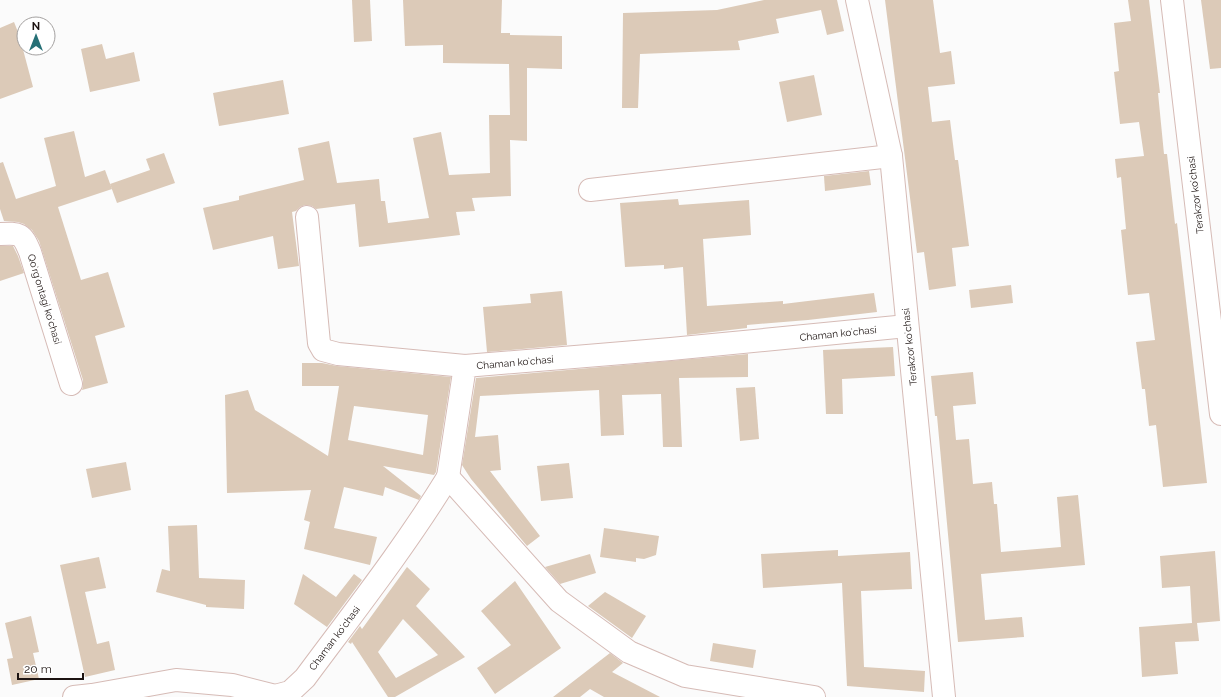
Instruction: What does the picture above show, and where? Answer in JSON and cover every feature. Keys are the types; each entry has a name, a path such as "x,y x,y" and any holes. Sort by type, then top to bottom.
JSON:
{"street":[{"name":"Terakzor koʻchasi","path":"857,0 891,156 944,697"},
{"name":"Terakzor koʻchasi","path":"1172,0 1221,414"},
{"path":"590,190 891,156"},
{"path":"306,217 319,343 323,350 338,354 465,366"},
{"name":"Qoʻrgʻontagi koʻchasi","path":"0,234 16,233 25,239 71,384"},
{"name":"Chaman koʻchasi","path":"233,691 275,696 290,692 300,682 386,569 428,509 448,477 465,366 671,349 907,326"},
{"path":"448,477 559,601 629,652 685,676 814,697"},
{"path":"74,697 176,680 233,691"}],"building":[{"path":"352,0 370,0 372,41 354,42"},
{"path":"403,0 502,0 501,33 510,33 510,35 562,36 562,69 527,68 527,141 510,140 511,196 472,198 475,211 456,212 460,235 359,247 355,204 316,209 312,206 305,205 292,212 299,266 278,269 273,236 213,250 203,208 239,200 239,196 304,180 298,148 329,141 337,183 379,179 381,201 385,201 388,223 429,218 413,138 441,132 449,175 490,173 489,115 510,115 509,64 443,63 443,45 405,46"},
{"path":"764,0 837,0 844,31 827,35 821,10 776,19 779,33 738,41 740,50 640,54 638,108 622,108 623,13 717,10"},
{"path":"885,0 933,0 940,53 951,51 955,84 928,87 932,122 950,120 955,160 958,160 969,246 952,248 956,286 929,290 924,252 917,253"},
{"path":"1128,0 1149,0 1160,93 1158,93 1164,154 1167,154 1175,224 1177,223 1207,483 1163,487 1156,425 1149,426 1145,389 1142,389 1136,342 1155,340 1149,293 1128,295 1121,230 1126,229 1121,177 1117,178 1115,159 1144,156 1139,122 1120,124 1114,72 1119,71 1114,23 1131,21"},
{"path":"1201,0 1221,0 1221,68 1210,69"},
{"path":"14,22 16,27 16,56 25,56 33,87 0,99 0,28"},
{"path":"102,44 106,59 134,52 140,81 90,92 81,49"},
{"path":"814,75 822,115 787,122 779,82"},
{"path":"283,80 289,114 219,126 213,93"},
{"path":"74,131 85,177 105,170 112,189 58,207 81,280 108,272 125,327 95,336 108,383 82,390 83,380 39,241 32,230 24,224 4,221 0,209 0,163 3,162 16,199 56,186 44,138"},
{"path":"164,153 175,183 117,203 110,184 150,170 146,159"},
{"path":"869,171 871,185 825,191 824,176"},
{"path":"678,199 679,205 749,200 751,235 703,239 707,306 783,301 783,304 874,293 877,312 747,325 747,328 687,335 683,267 664,269 664,265 625,267 620,203"},
{"path":"0,246 13,246 24,273 0,281"},
{"path":"1011,285 1013,303 971,308 969,290"},
{"path":"562,291 567,345 487,352 483,307 531,303 530,294"},
{"path":"893,347 895,376 842,379 843,414 826,414 823,350"},
{"path":"748,354 748,377 679,378 682,447 663,447 661,394 622,395 624,435 601,436 599,390 480,396 475,437 498,435 501,470 490,471 540,536 527,546 471,479 462,465 476,378"},
{"path":"302,363 322,363 337,366 451,377 436,472 434,475 383,466 421,496 419,500 385,487 383,496 344,487 334,528 377,537 370,565 304,549 310,522 304,520 311,490 227,493 225,395 248,390 255,410 328,456 339,386 302,386","holes":["354,406 428,415 423,455 348,440"]},
{"path":"973,372 976,404 953,406 956,440 969,439 973,484 992,482 994,504 997,504 1001,552 1061,547 1057,497 1078,495 1085,565 981,574 985,620 1022,617 1024,637 958,642 937,416 935,416 931,376"},
{"path":"755,387 759,439 740,441 736,388"},
{"path":"126,462 131,490 92,498 86,469"},
{"path":"569,463 573,498 541,501 537,466"},
{"path":"197,525 199,578 245,580 244,609 206,607 206,605 156,592 162,569 170,571 168,526"},
{"path":"604,528 659,536 656,555 644,559 636,558 636,562 600,557"},
{"path":"838,550 838,556 910,552 912,589 861,591 864,667 925,671 924,692 847,686 842,583 763,588 761,554"},
{"path":"1215,551 1220,621 1197,623 1199,641 1175,642 1178,674 1142,677 1139,627 1192,623 1190,586 1162,588 1160,556"},
{"path":"590,554 596,573 560,584 545,567"},
{"path":"99,557 106,588 85,592 97,644 109,641 115,670 85,677 60,565"},
{"path":"407,567 430,589 416,606 465,657 395,697 388,697 352,642 351,644 348,642 360,626 362,629","holes":["403,619 438,655 396,678 378,652"]},
{"path":"303,574 336,597 354,574 362,580 327,627 294,604"},
{"path":"515,581 561,648 495,694 477,668 511,645 481,611"},
{"path":"605,592 646,616 632,638 588,606"},
{"path":"31,616 39,652 33,653 39,679 12,685 7,659 13,658 5,623"},
{"path":"713,643 756,650 753,668 710,661"},
{"path":"610,653 623,663 612,672 660,697 604,697 590,689 580,697 553,697"}]}
